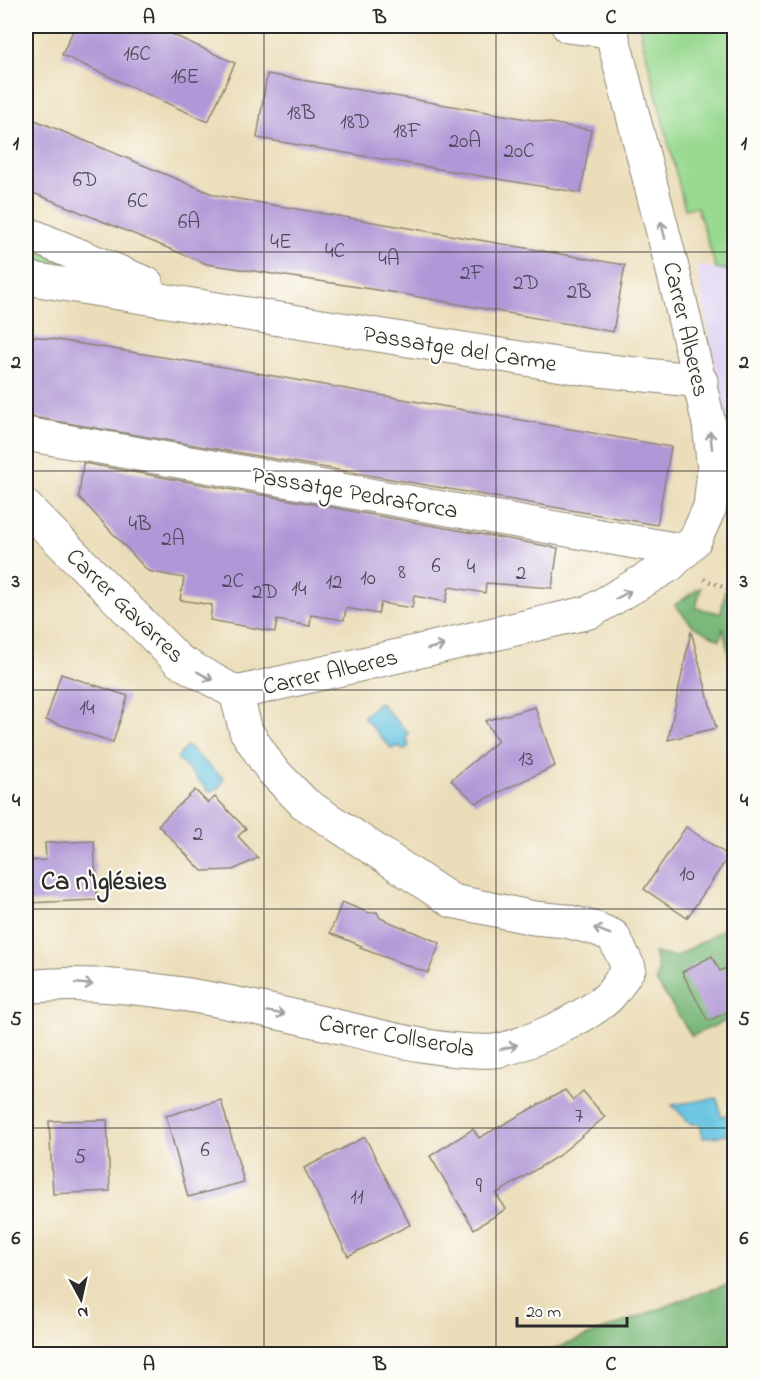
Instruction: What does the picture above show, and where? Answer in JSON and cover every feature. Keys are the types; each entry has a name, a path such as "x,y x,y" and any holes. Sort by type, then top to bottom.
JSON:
{"street":[{"path":"568,26 611,28"},
{"name":"Carrer Alberes","path":"236,693 590,612 670,565 695,540 710,507 714,470 700,381 611,28"},
{"name":"Passatge del Carme","path":"26,233 125,276 219,310"},
{"name":"Passatge del Carme","path":"26,278 650,378 700,381"},
{"name":"Passatge Pedraforca","path":"26,434 684,551"},
{"name":"Carrer Gavarres","path":"26,507 179,661 236,693"},
{"name":"Carrer Collserola","path":"26,987 65,982 147,990 291,1015 384,1037 459,1050 495,1051 532,1041 610,996 629,968 613,936 597,928 566,921 534,918 452,901 304,803 271,769 246,731 236,693"}],"shaded area":[{"path":"696,265 734,271 734,465 699,280"}],"green space":[{"path":"639,26 734,26 734,271 716,268 697,207 685,209"},
{"path":"26,244 98,277 26,265"},
{"path":"701,587 696,608 721,613 725,591 734,591 734,679 723,628 720,640 693,626 675,605"},
{"path":"734,915 734,1017 692,1036 656,981 658,970 654,953 676,957 722,930"},
{"path":"734,1283 734,1354 541,1354 703,1292"}],"water":[{"path":"379,702 409,734 406,737 409,746 404,750 396,746 392,749 363,717"},
{"path":"187,746 224,779 218,789 210,792 177,758"},
{"path":"717,1098 721,1116 734,1114 734,1134 703,1138 700,1124 691,1124 672,1105"}],"building":[{"path":"75,26 154,26 235,63 208,122 62,55"},
{"path":"267,74 591,130 581,193 257,138"},
{"path":"35,120 215,195 625,265 613,332 397,293 207,264 26,190 26,143"},
{"path":"26,335 218,366 671,447 657,525 26,416"},
{"path":"83,463 558,548 552,588 486,583 485,593 449,587 446,602 414,596 412,608 381,603 378,614 346,608 344,620 311,615 310,626 277,620 275,632 210,620 212,605 180,600 184,578 148,571 79,497"},
{"path":"691,631 716,728 668,740"},
{"path":"61,674 128,696 113,742 46,720"},
{"path":"535,707 555,766 476,803 451,780 498,741 485,721"},
{"path":"195,790 208,803 215,797 246,829 238,836 258,858 233,870 202,871 158,825"},
{"path":"686,827 729,856 687,918 644,889"},
{"path":"94,841 97,900 26,903 26,861 46,860 45,843"},
{"path":"342,902 369,913 377,912 380,918 440,943 428,973 360,948 362,946 330,933"},
{"path":"712,956 720,971 735,964 735,1009 708,1021 682,972"},
{"path":"565,1090 573,1100 583,1091 605,1117 558,1156 496,1194 506,1209 474,1229 430,1156 473,1129 479,1138"},
{"path":"221,1100 244,1182 188,1197 166,1116"},
{"path":"107,1120 110,1191 53,1194 49,1121"},
{"path":"365,1137 410,1225 348,1256 304,1168"}],"district":[{"name":"Ca n'Iglésies","path":"104,880"}]}
